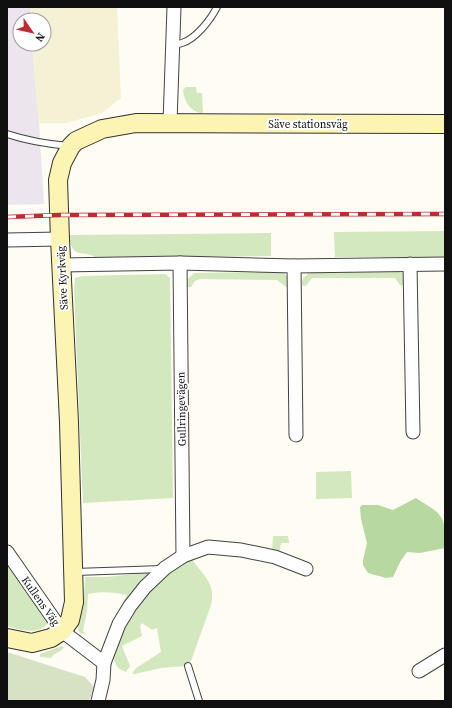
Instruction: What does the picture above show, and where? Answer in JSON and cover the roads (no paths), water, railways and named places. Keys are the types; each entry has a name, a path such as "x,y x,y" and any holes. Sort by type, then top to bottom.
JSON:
{"street":[{"path":"70,146 92,132 113,126 136,123 170,123 174,7"},
{"name":"Säve stationsväg","path":"170,123 445,124"},
{"name":"Säve Kyrkväg","path":"62,631 70,620 75,594 58,180 62,163 70,146"},
{"path":"7,240 60,239"},
{"path":"62,265 180,263 294,266 445,264"},
{"name":"Gullringevägen","path":"180,263 183,556"},
{"path":"410,264 413,432"},
{"path":"294,266 296,435"},
{"path":"98,701 103,680 104,663 119,624 130,606 145,587 165,568 183,556 208,547 241,550 275,557 306,569"},
{"name":"Kullens Väg","path":"7,552 62,631 104,663"},
{"path":"7,638 32,643 51,638 62,631"},
{"path":"419,671 445,655"}],"lane":[{"path":"173,45 183,43 200,31 213,15 217,7"},
{"path":"7,134 23,140 42,144 70,146"},
{"path":"74,572 165,568"},
{"path":"188,666 199,701"}],"railway":[{"path":"7,217 59,215 445,214"}]}
